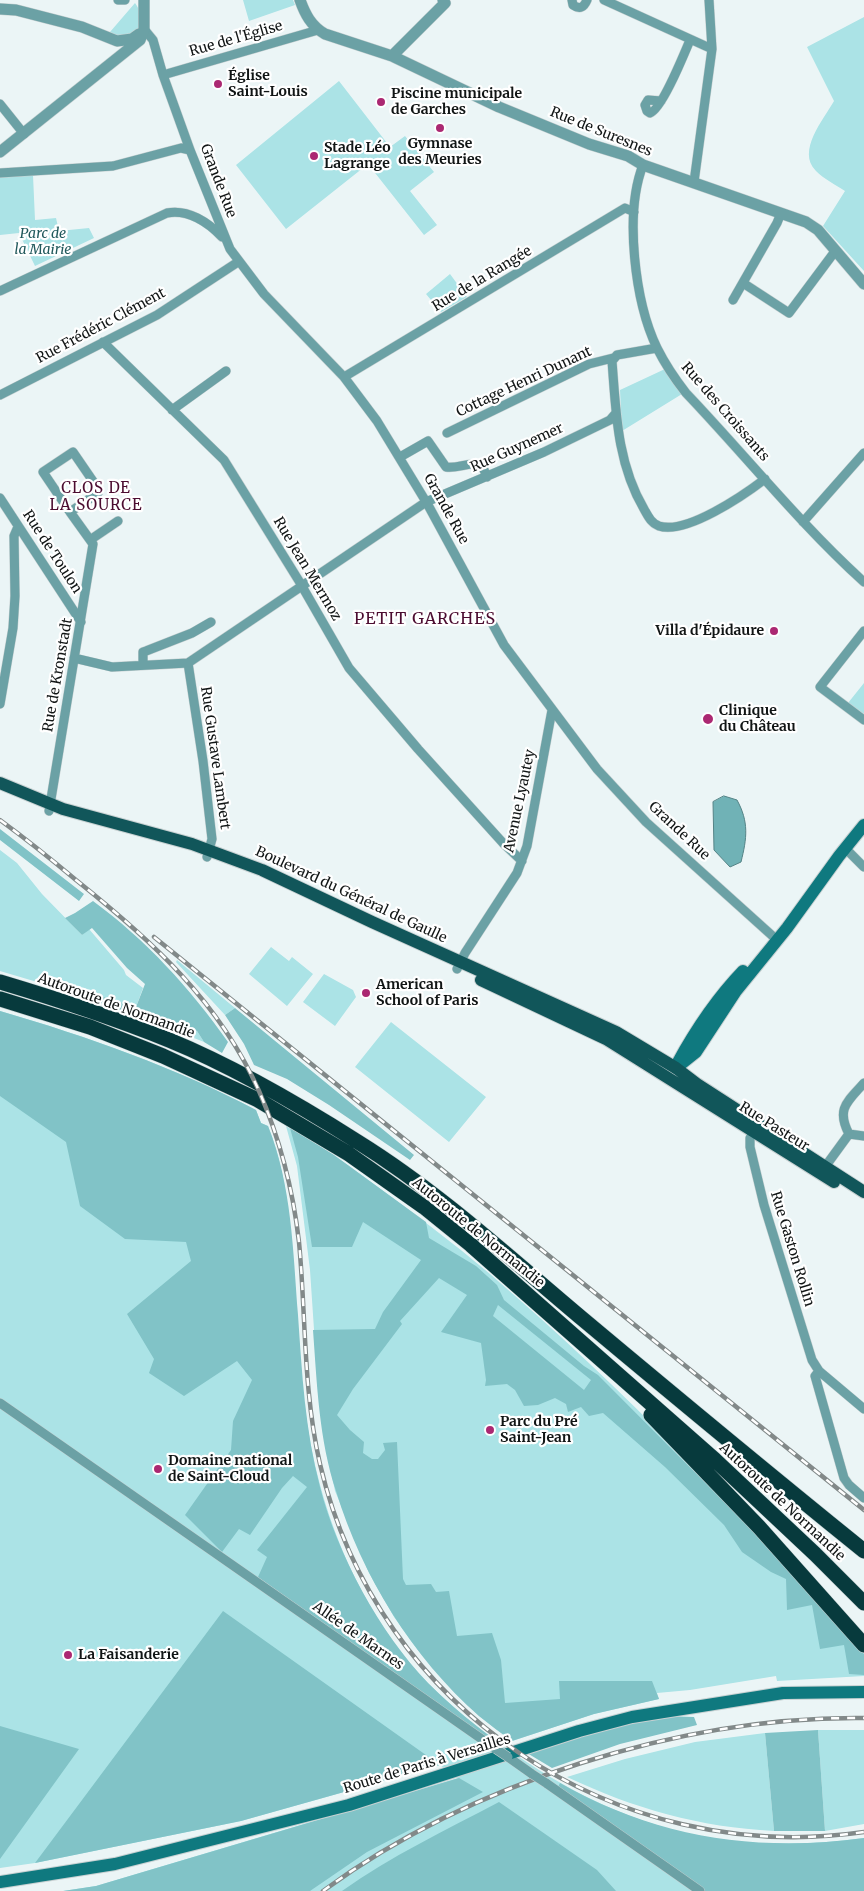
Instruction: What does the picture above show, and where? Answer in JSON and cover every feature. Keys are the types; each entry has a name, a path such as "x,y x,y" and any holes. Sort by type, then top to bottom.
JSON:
{"highway":[{"name":"Autoroute de Normandie","path":"0,982 96,1012 170,1041 236,1072 359,1142 423,1187 481,1233 864,1551"},
{"name":"Autoroute de Normandie","path":"0,999 90,1027 163,1056 258,1100 341,1149 424,1207 471,1245 715,1460 864,1603"},
{"path":"633,1387 640,1404 759,1527 864,1645"}],"main road":[{"name":"Boulevard du Général de Gaulle","path":"0,783 49,807"},
{"name":"Boulevard du Général de Gaulle","path":"0,791 262,870 459,965 628,1052 672,1072"},
{"path":"672,1072 724,990 774,943 864,824"},
{"name":"Boulevard du Général de Gaulle","path":"459,965 629,1039 649,1051 672,1072"},
{"path":"629,1039 628,1052 649,1051"},
{"name":"Rue Pasteur","path":"672,1072 754,1132 864,1192"},
{"name":"Rue Pasteur","path":"672,1072 697,1084 864,1200"},
{"name":"Route de Paris à Versailles","path":"0,1882 115,1864 348,1805 579,1731 632,1718 783,1693 864,1692"}],"street":[{"path":"118,0 125,0"},
{"path":"0,152 140,40 144,30 144,0"},
{"path":"300,0 307,17 315,27"},
{"path":"308,0 315,27"},
{"path":"572,0 573,5 580,8 588,0"},
{"path":"604,0 712,49"},
{"path":"694,182 712,49 709,0"},
{"path":"392,56 445,1"},
{"path":"0,9 16,10 82,27 117,41 132,40 144,30"},
{"name":"Rue de Suresnes","path":"315,27 331,36 392,56 499,107 589,144 628,156 643,165 801,220 818,230 864,284"},
{"name":"Rue de l'Église","path":"163,75 315,27"},
{"name":"Grande Rue","path":"144,30 153,40 163,75 190,150 225,241 238,262 264,294 344,377 377,421 426,502 504,645 598,769 646,822 774,943"},
{"path":"661,101 690,40"},
{"path":"117,41 120,55"},
{"path":"0,104 24,134"},
{"path":"0,173 114,166 181,148 190,150"},
{"name":"Rue des Croissants","path":"643,165 634,212 636,266 644,311 657,348 676,381 686,393 802,522 864,582"},
{"name":"Rue de la Rangée","path":"344,377 625,208 634,212"},
{"path":"0,291 167,213 192,215 215,230 225,241"},
{"path":"733,300 777,224 781,213"},
{"path":"743,283 789,313 833,254"},
{"name":"Rue Frédéric Clément","path":"0,395 156,315 238,262"},
{"name":"Rue Jean Mermoz","path":"102,342 224,460 349,668 418,749 503,843 522,861"},
{"name":"Cottage Henri Dunant","path":"447,433 589,364 613,358 617,354 657,348"},
{"path":"613,358 617,430 632,486 649,518 658,526 680,525 699,520 765,479"},
{"path":"172,410 226,371"},
{"name":"Rue Guynemer","path":"188,663 426,502 544,452 610,420 616,413"},
{"path":"400,457 428,441 446,467 455,468 477,463 482,465 487,477"},
{"path":"70,512 98,493 97,487 73,452 43,472 70,512 92,542 118,521"},
{"path":"802,522 864,453"},
{"name":"Rue de Toulon","path":"0,498 81,622"},
{"path":"0,704 4,657 14,628 14,536 20,528"},
{"name":"Rue de Kronstadt","path":"49,807 81,622 92,542"},
{"path":"143,665 144,652 186,636 211,622"},
{"path":"864,631 820,687 864,720"},
{"path":"74,658 112,666 188,663"},
{"name":"Rue Gustave Lambert","path":"188,663 204,761 212,839 208,853"},
{"name":"Avenue Lyautey","path":"459,965 517,873 522,861 527,846 552,710"},
{"path":"845,848 864,867"},
{"path":"849,1134 843,1122 843,1112 846,1104 864,1083"},
{"name":"Rue Gaston Rollin","path":"754,1132 750,1138 750,1147 764,1205 812,1360 819,1372"},
{"path":"823,1170 849,1134"},
{"path":"849,1134 864,1136"},
{"path":"864,1409 819,1372 815,1376 844,1478 864,1498"},
{"name":"Allée de Marnes","path":"0,1403 700,1891"}],"green space":[{"path":"243,0 293,0 295,5 249,21"},
{"path":"135,3 140,17 140,24 137,30 126,36 119,36 110,32"},
{"path":"864,17 864,271 823,226 845,191 819,174 811,163 810,145 834,101 807,47"},
{"name":"Stade Léo Lagrange","path":"339,81 390,147 405,136 434,172 410,191 437,225 424,235 368,164 286,229 236,165"},
{"name":"Parc de la Mairie","path":"33,175 35,220 56,218 59,231 89,228 94,238 35,266 19,233 0,235 0,177"},
{"path":"450,274 467,297 441,312 426,294"},
{"path":"665,369 682,394 622,431 620,390"},
{"path":"864,683 864,714 848,703"},
{"path":"0,850 17,863 42,894 82,935 89,929 124,970 126,975 143,988 136,1007 65,985 64,990 0,971"},
{"path":"271,947 289,961 292,957 313,974 287,1006 249,974"},
{"path":"177,960 235,1008 225,1015 176,962"},
{"path":"324,974 353,990 356,997 335,1026 303,1002"},
{"name":"Domaine national de Saint-Cloud","path":"0,1011 98,1042 194,1080 256,1110 261,1123 268,1126 279,1158 288,1208 304,1403 319,1483 340,1545 354,1576 387,1633 407,1660 429,1684 496,1741 539,1770 583,1795 655,1825 679,1832 730,1841 797,1844 864,1838 864,1891 63,1891 96,1886 458,1778 440,1765 241,1821 35,1863 0,1868"},
{"path":"178,1022 197,1031 204,1042 161,1025"},
{"path":"391,1022 486,1097 449,1142 355,1067"},
{"name":"Parc du Pré Saint-Jean","path":"286,1126 340,1160 446,1239 490,1274 589,1363 731,1505 864,1654 864,1676 777,1681 776,1676 690,1690 657,1693 659,1699 594,1714 512,1741 479,1716 448,1685 418,1650 394,1617 369,1573 335,1491 325,1442 318,1389 310,1270 297,1166"},
{"path":"818,1730 864,1730 864,1824 825,1831"},
{"path":"765,1733 774,1831 693,1821 668,1815 617,1798 567,1777 625,1759 695,1742"}],"shaded area":[{"path":"724,796 737,800 744,816 746,830 741,862 730,867 714,850 713,802"},
{"path":"0,829 84,894 79,901 0,840"},
{"path":"93,901 131,932 183,984 228,1042 222,1053 204,1042 197,1031 179,1022 161,1025 64,990 65,985 136,1007 145,984 127,968 92,928 82,935 65,918"},
{"path":"235,1008 414,1155 410,1160 287,1079 254,1065 244,1044 225,1015"},
{"path":"0,1011 98,1042 194,1080 256,1110 261,1123 268,1126 276,1149 287,1195 295,1267 303,1380 311,1444 320,1487 337,1539 377,1617 410,1663 446,1700 503,1746 497,1747 258,1577 267,1557 257,1550 307,1487 293,1476 282,1488 250,1535 239,1529 222,1552 185,1515 231,1450 233,1421 252,1380 237,1361 184,1396 149,1373 154,1359 127,1314 191,1261 186,1242 125,1239 80,1206 66,1142 0,1096"},
{"path":"290,1128 334,1155 426,1222 429,1238 476,1266 497,1285 504,1300 584,1366 598,1375 794,1572 864,1654 864,1675 849,1674 844,1645 820,1649 812,1605 787,1610 786,1579 771,1572 742,1552 724,1525 665,1467 603,1413 589,1416 581,1407 568,1412 566,1404 555,1398 538,1405 524,1406 515,1390 507,1384 485,1386 486,1380 481,1343 441,1332 467,1295 439,1278 400,1321 402,1324 353,1389 337,1415 364,1442 363,1453 372,1459 378,1459 385,1450 383,1443 397,1442 403,1579 406,1585 431,1584 436,1592 449,1591 457,1636 492,1633 501,1660 505,1703 560,1699 559,1681 652,1681 659,1699 594,1714 512,1741 479,1716 432,1668 392,1613 375,1584 347,1523 330,1472 322,1432 313,1330 375,1329 383,1312 421,1260 363,1222 352,1247 312,1247 298,1157","holes":["498,1305 591,1380 584,1390 493,1316"]},
{"path":"223,1611 440,1765 241,1821 35,1863"},
{"path":"664,1716 694,1717 697,1725 620,1744 552,1768 527,1753 602,1729"},
{"path":"0,1726 79,1749 0,1859"},
{"path":"818,1730 825,1831 774,1831 765,1733"},
{"path":"459,1778 483,1792 367,1852 310,1891 63,1891 96,1886"},
{"path":"560,1783 632,1816 669,1828 707,1836 745,1841 784,1843 864,1838 864,1891 702,1891 557,1789"},
{"path":"499,1802 597,1870 616,1891 342,1891 399,1855"}],"railway":[{"path":"0,820 104,903 156,949 181,974 203,1001 224,1028 243,1059 267,1109 285,1165 293,1203 299,1242 308,1381 320,1464 350,1552 394,1630 452,1698 520,1754 598,1796 682,1824 772,1837 864,1832"},
{"path":"154,937 864,1510"},
{"path":"323,1891 381,1852 444,1818 511,1788 580,1763 652,1743 723,1729 795,1720 864,1718"}],"place":[{"name":"Église Saint-Louis","path":"218,84"},
{"name":"Piscine municipale de Garches","path":"381,102"},
{"name":"Gymnase des Meuries","path":"440,128"},
{"name":"Stade Léo Lagrange","path":"314,156"},
{"name":"Villa d'Épidaure","path":"774,631"},
{"name":"Clinique du Château","path":"708,719"},
{"name":"American School of Paris","path":"366,993"},
{"name":"Parc du Pré Saint-Jean","path":"490,1430"},
{"name":"Domaine national de Saint-Cloud","path":"158,1469"},
{"name":"La Faisanderie","path":"68,1655"}],"district":[{"name":"CLOS DE LA SOURCE","path":"96,498"},
{"name":"PETIT GARCHES","path":"425,619"}]}
